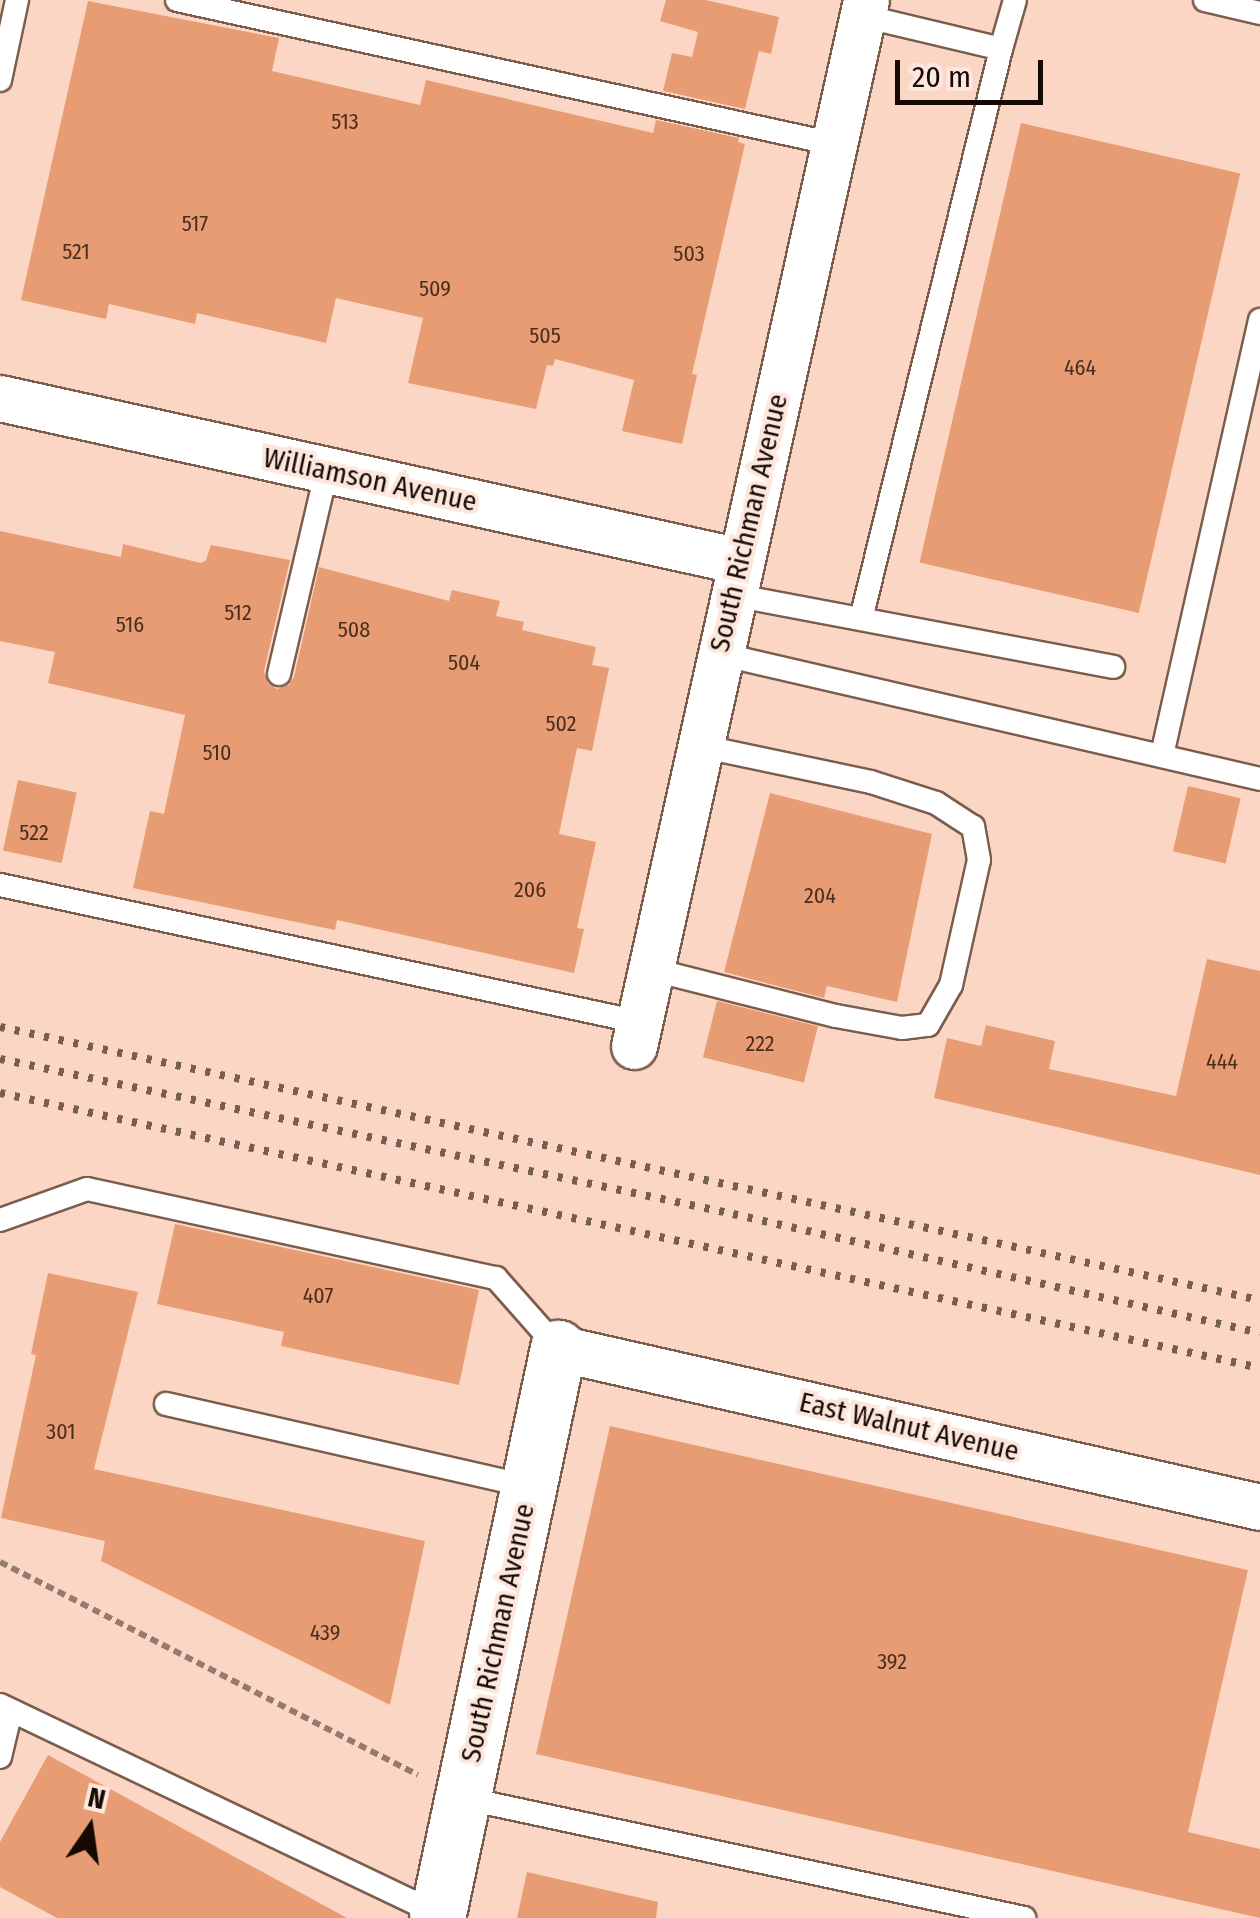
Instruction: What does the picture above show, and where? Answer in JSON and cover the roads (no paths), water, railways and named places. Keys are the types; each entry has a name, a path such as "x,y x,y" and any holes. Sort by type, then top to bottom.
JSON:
{"street":[{"name":"South Richman Avenue","path":"637,1034 865,8"},
{"name":"Williamson Avenue","path":"0,398 327,470 737,578"},
{"name":"South Richman Avenue","path":"438,1916 558,1348"},
{"name":"East Walnut Avenue","path":"558,1348 1260,1507"}],"lane":[{"path":"0,80 17,0"},
{"path":"176,0 834,144"},
{"path":"862,618 1014,0"},
{"path":"1206,0 1260,13"},
{"path":"865,8 1001,49"},
{"path":"1162,755 1260,320"},
{"path":"279,674 327,470"},
{"path":"737,578 862,618 1113,668"},
{"path":"720,654 1260,779"},
{"path":"650,969 836,1016 902,1028 928,1024 951,985 979,860 974,827 936,802 871,782 700,746"},
{"path":"0,884 637,1034"},
{"path":"0,1220 87,1189 496,1278 558,1348"},
{"path":"166,1404 529,1486"},
{"path":"0,1757 5,1708 438,1916"},
{"path":"463,1798 1024,1918"}],"railway":[{"path":"0,1027 1260,1300"},
{"path":"0,1059 733,1214 1260,1333"},
{"path":"0,1093 1260,1368"}]}
